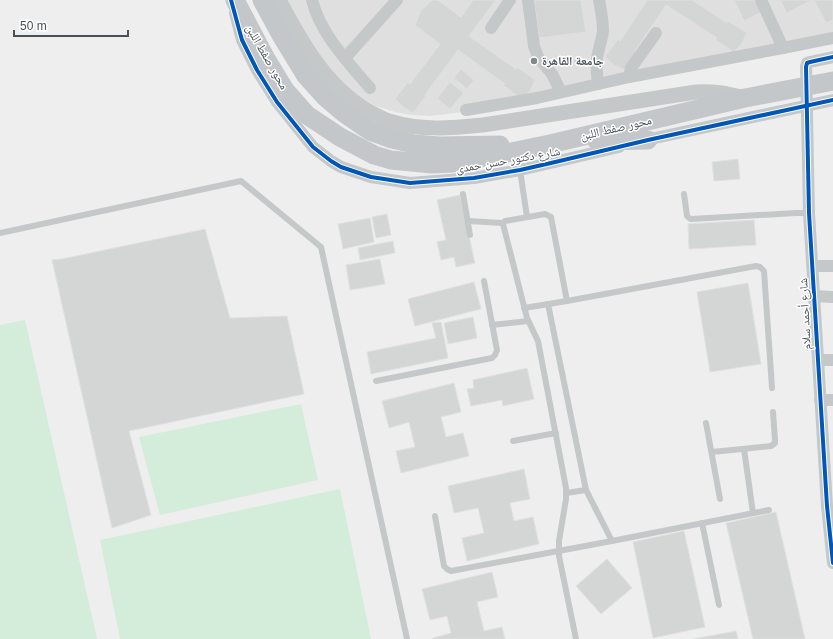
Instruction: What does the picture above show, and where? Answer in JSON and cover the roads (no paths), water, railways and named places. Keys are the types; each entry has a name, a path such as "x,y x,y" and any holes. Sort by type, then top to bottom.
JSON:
{"main road":[{"name":"محور صفط اللبن","path":"235,0 266,59 285,90 307,115 340,137 374,155 391,160 432,164 453,163 550,144 745,98 833,81"},
{"path":"262,0 281,36 306,76 325,97 345,114 370,131 392,139 414,144 439,146 648,140"}],"street":[{"name":"شارع دكتور حسن حمدى","path":"231,0 242,40 256,70 277,102 308,141 331,161 341,167 371,177 410,183 474,178 520,170 648,140 833,100"},
{"path":"279,0 308,52 326,75 346,96 366,110 389,121 418,127 448,128 483,125 696,92 714,91 745,98"},
{"path":"312,0 321,24 332,42 370,88"},
{"path":"345,58 397,0"},
{"path":"491,28 510,0"},
{"path":"528,0 534,46 538,57 552,74 561,92"},
{"path":"598,84 597,58 603,31 600,0"},
{"path":"761,0 783,48"},
{"path":"629,77 631,68 656,33"},
{"path":"466,110 537,98 629,77 833,38"},
{"name":"شارع أحمد سلام","path":"833,57 807,63 806,67 809,213 820,400 828,454 833,555"},
{"path":"813,266 833,266"},
{"path":"814,296 833,297"},
{"path":"818,360 833,360"},
{"path":"820,400 833,400"}],"lane":[{"path":"520,170 527,217"},
{"path":"0,233 241,181 321,247 408,639"},
{"path":"463,194 470,234"},
{"path":"684,194 688,216 691,219 809,213"},
{"path":"468,221 503,223 506,220 545,214 551,217 567,301"},
{"path":"503,223 524,308 528,321 538,341 556,433 566,493 559,551 576,639"},
{"path":"524,308 756,266 760,267 764,271 772,388"},
{"path":"376,381 492,358 496,355 498,350 484,281"},
{"path":"548,304 586,490 612,541"},
{"path":"492,325 528,321"},
{"path":"712,452 771,446 775,443 773,412"},
{"path":"706,423 720,499"},
{"path":"513,441 556,433"},
{"path":"744,449 753,513"},
{"path":"566,493 586,490"},
{"path":"435,516 444,566 451,571 769,510"},
{"path":"702,523 719,605"}],"place":[{"name":"جامعة القاهرة","path":"534,61"}]}
